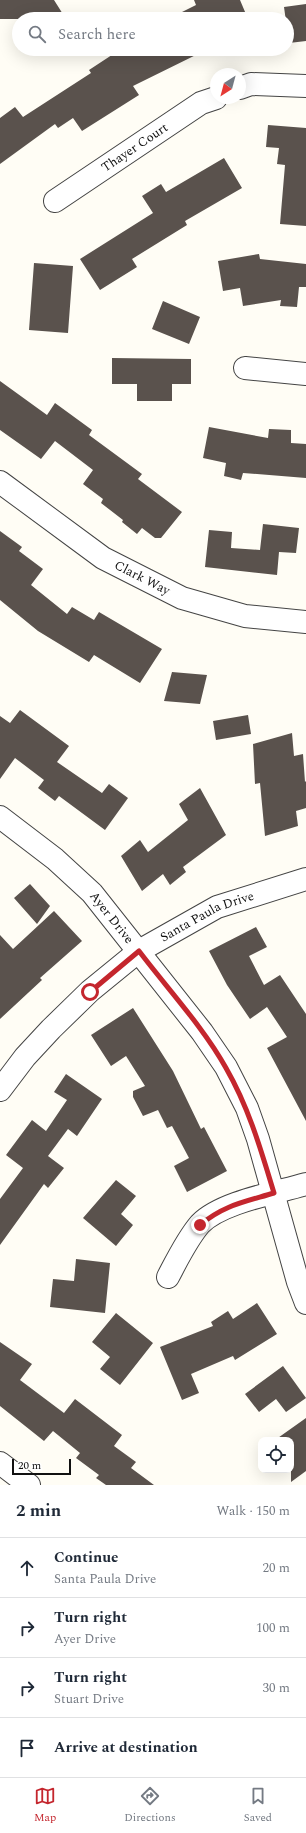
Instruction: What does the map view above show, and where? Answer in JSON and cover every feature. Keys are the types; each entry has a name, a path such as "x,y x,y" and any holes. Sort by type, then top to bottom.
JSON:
{"street":[{"path":"246,86 251,84 306,86"},
{"name":"Thayer Court","path":"55,201 201,103 210,100"},
{"path":"245,368 306,374"},
{"name":"Clark Way","path":"0,482 103,558 182,598 245,616 306,622"},
{"name":"Ayer Drive","path":"0,818 76,876 92,893 202,1032 226,1067 247,1108 258,1139 298,1282 306,1303"},
{"name":"Santa Paula Drive","path":"0,1090 26,1057 51,1029 90,992 139,951 217,907 306,879"},
{"path":"168,1277 200,1225 215,1212 306,1184"}],"building":[{"path":"0,0 54,0 62,12 12,12 12,19 0,19"},
{"path":"194,0 240,0 245,12 182,12 196,5"},
{"path":"306,4 306,41 294,42 294,12 285,12 284,7"},
{"path":"110,56 194,56 133,86 139,95 82,131 73,118 58,128 55,124 0,164 0,118 15,107 23,117 91,73 89,70"},
{"path":"268,125 306,128 306,226 280,224 285,165 277,164 279,148 266,147"},
{"path":"224,158 242,188 185,221 187,225 132,259 137,267 100,290 80,259 153,213 142,196 161,184 166,192"},
{"path":"259,254 260,259 306,264 306,287 299,287 297,307 280,306 281,300 243,306 240,288 223,291 218,261"},
{"path":"34,263 73,266 68,333 29,330"},
{"path":"163,301 200,317 189,344 152,329"},
{"path":"112,358 191,359 191,384 172,384 172,401 137,401 137,384 112,384"},
{"path":"0,381 47,415 55,403 92,430 89,435 142,474 138,479 182,512 161,538 155,538 142,528 137,534 122,522 123,520 101,503 103,499 83,484 93,470 55,441 41,459 0,430"},
{"path":"209,427 268,438 269,429 291,430 291,443 306,444 306,478 243,473 241,480 224,476 226,463 203,458"},
{"path":"263,524 299,528 296,553 279,552 277,575 205,567 209,530 232,532 231,548 260,550"},
{"path":"0,531 22,547 19,551 43,569 31,585 67,614 72,607 94,620 99,612 162,649 140,683 94,655 89,662 38,631 0,600"},
{"path":"172,672 207,675 200,704 164,701"},
{"path":"20,710 69,746 57,762 102,793 109,784 128,798 105,830 59,796 55,801 38,788 44,780 15,758 0,779 0,716 10,723"},
{"path":"248,715 251,734 216,740 213,721"},
{"path":"292,733 294,756 303,754 305,782 306,781 306,808 296,811 298,826 265,836 260,783 255,784 253,744"},
{"path":"200,788 226,835 183,867 186,872 170,885 163,874 142,891 121,856 140,840 148,852 188,820 179,804"},
{"path":"30,884 50,906 37,924 14,898"},
{"path":"54,911 82,941 40,978 42,980 0,1019 0,935 13,949"},
{"path":"256,927 267,947 249,956 264,985 280,975 306,1014 306,1121 267,1048 287,1037 267,1007 250,1019 227,985 209,951"},
{"path":"133,1008 173,1071 201,1129 204,1127 227,1171 187,1192 174,1166 189,1158 172,1126 167,1128 158,1110 143,1116 133,1097 133,1091 145,1086 126,1056 111,1066 91,1035"},
{"path":"66,1074 102,1099 77,1136 68,1129 48,1156 64,1168 48,1188 44,1184 0,1245 0,1199 23,1168 6,1155 32,1120 46,1131 67,1100 54,1092"},
{"path":"116,1180 136,1196 121,1214 133,1225 116,1246 83,1218"},
{"path":"76,1259 110,1263 105,1313 50,1307 53,1279 74,1281"},
{"path":"257,1303 277,1334 235,1360 233,1356 191,1374 199,1393 182,1400 160,1347 213,1326 211,1322 228,1311 233,1319"},
{"path":"116,1313 153,1343 120,1385 100,1369 110,1357 92,1342"},
{"path":"0,1342 32,1364 20,1380 64,1413 75,1399 122,1435 114,1446 136,1462 131,1468 154,1485 106,1485 96,1478 99,1475 76,1458 80,1453 53,1431 44,1441 0,1406"},
{"path":"283,1366 306,1398 286,1412 276,1399 259,1412 245,1394"},
{"path":"306,1418 306,1471 291,1482 291,1473 294,1473 294,1437 279,1437"}],"route":[{"path":"90,992 139,951 202,1032 226,1067 247,1108 274,1193 215,1212 200,1225"}]}
